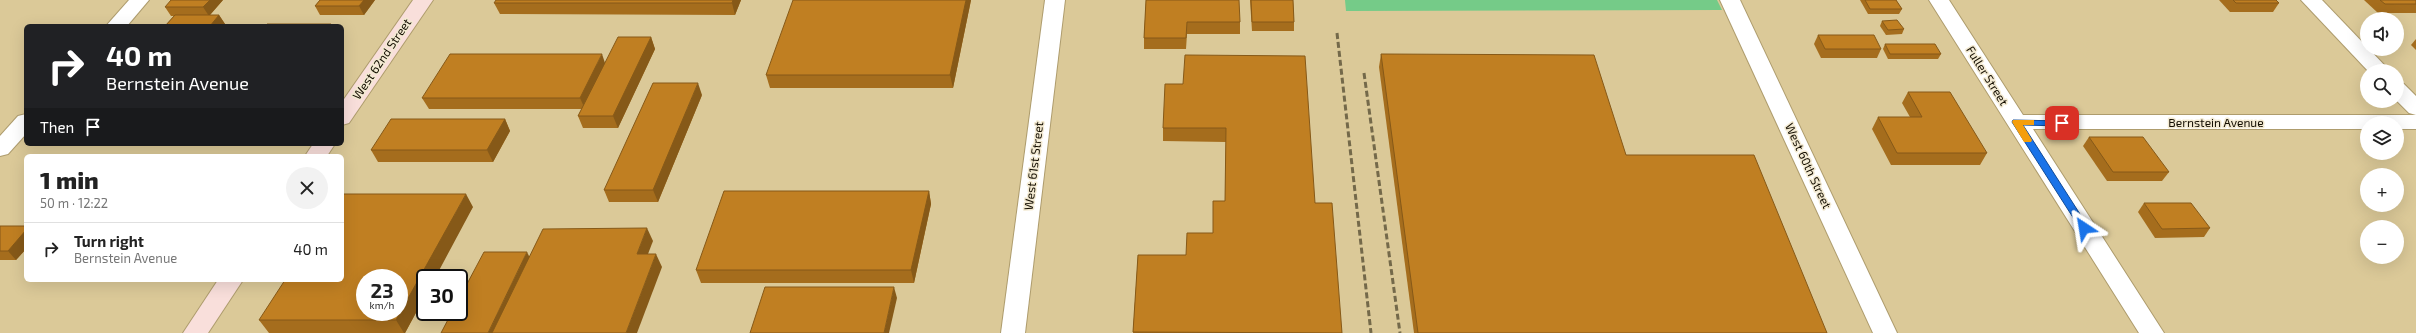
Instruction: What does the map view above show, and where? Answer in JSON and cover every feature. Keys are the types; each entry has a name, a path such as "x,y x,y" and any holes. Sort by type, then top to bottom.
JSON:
{"street":[{"path":"118,24 139,0"},
{"name":"West 62nd Street","path":"344,115 423,0"},
{"name":"West 61st Street","path":"1013,333 1055,0"},
{"name":"West 60th Street","path":"1730,0 1885,333"},
{"name":"Fuller Street","path":"1939,0 2152,333"},
{"path":"2311,0 2373,64"},
{"path":"2404,96 2416,108"},
{"name":"Bernstein Avenue","path":"2017,122 2416,122"},
{"path":"0,149 24,123"},
{"path":"195,333 230,282"}],"green space":[{"path":"1345,0 1717,0 1722,10 1346,11"}],"building":[{"path":"171,0 210,0 203,7 165,7"},
{"path":"320,0 364,0 359,6 315,6"},
{"path":"496,0 733,0 732,3 494,3"},
{"path":"793,0 966,0 950,75 766,75"},
{"path":"1146,0 1239,0 1240,22 1187,22 1186,38 1144,38"},
{"path":"1251,0 1293,0 1294,22 1252,22"},
{"path":"1865,0 1896,0 1902,9 1870,9"},
{"path":"2233,0 2276,0 2279,3 2236,3"},
{"path":"2380,0 2416,0 2416,4 2385,4"},
{"path":"175,15 219,15 212,24 167,24"},
{"path":"1897,20 1904,29 1888,30 1882,21"},
{"path":"1818,35 1874,35 1881,49 1825,49"},
{"path":"618,37 651,37 613,116 578,116"},
{"path":"1885,44 1935,44 1941,54 1890,54"},
{"path":"450,54 602,54 580,98 422,98"},
{"path":"1381,54 1594,55 1626,155 1754,155 1827,333 1418,333"},
{"path":"1185,55 1305,56 1315,203 1332,203 1342,333 1133,332 1138,255 1186,255 1187,233 1213,233 1213,201 1225,201 1226,128 1163,128 1165,84 1183,84"},
{"path":"653,83 698,83 653,190 604,190"},
{"path":"1908,92 1950,92 1987,153 1897,153 1878,117 1922,117"},
{"path":"391,119 505,119 487,150 371,150"},
{"path":"2089,137 2143,137 2169,172 2113,172"},
{"path":"724,191 929,191 911,270 696,270"},
{"path":"344,194 466,194 424,269 416,269 416,284 408,298 408,269 356,269 356,320 259,320 284,282 344,282"},
{"path":"2144,203 2191,203 2210,228 2162,229"},
{"path":"0,226 24,226 24,232 8,251 0,251"},
{"path":"647,228 637,254 656,254 626,333 492,333 543,229"},
{"path":"484,252 527,252 488,333 441,333 447,321 468,321 468,282"},
{"path":"765,287 894,287 884,333 750,333"}],"railway":[{"path":"1337,33 1371,333"},
{"path":"1364,73 1400,333"}],"slow traffic":[{"path":"2028,140 2017,122 2030,122"}],"route":[{"path":"2062,123 2017,122 2084,228"}]}
